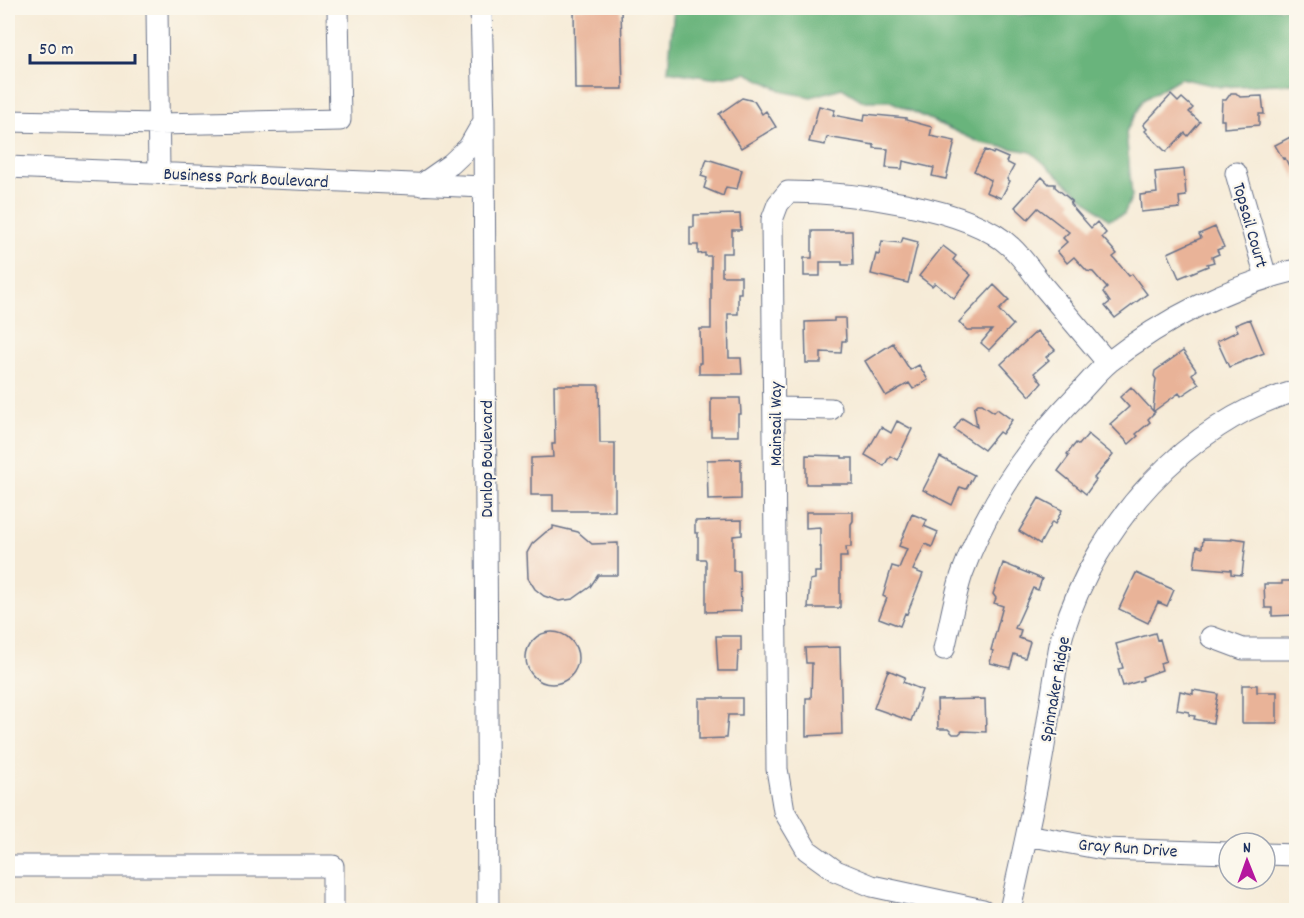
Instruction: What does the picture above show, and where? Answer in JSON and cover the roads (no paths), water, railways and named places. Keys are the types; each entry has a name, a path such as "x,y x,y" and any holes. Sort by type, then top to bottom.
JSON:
{"street":[{"path":"158,8 159,173"},
{"path":"8,121 160,124 340,120 338,8"},
{"name":"Dunlop Boulevard","path":"481,8 484,120 488,910"},
{"path":"421,185 451,164 469,147 484,120"},
{"name":"Business Park Boulevard","path":"8,167 484,187"},
{"name":"Topsail Court","path":"1236,173 1266,277"},
{"name":"Mainsail Way","path":"983,910 872,886 836,872 807,850 784,811 777,769 772,220 778,204 788,192 810,192 910,205 943,212 981,227 1011,246 1108,363"},
{"path":"944,649 962,576 997,498 1034,442 1058,415 1108,363 1153,332 1225,293 1266,277 1296,270"},
{"name":"Spinnaker Ridge","path":"1010,910 1027,835 1062,635 1081,584 1105,542 1128,509 1179,456 1247,410 1296,391"},
{"path":"775,408 831,409"},
{"path":"1211,637 1243,649 1296,650"},
{"name":"Gray Run Drive","path":"1027,835 1103,849 1217,853"},
{"path":"1277,854 1296,855"},
{"path":"8,866 333,866 333,910"}]}
